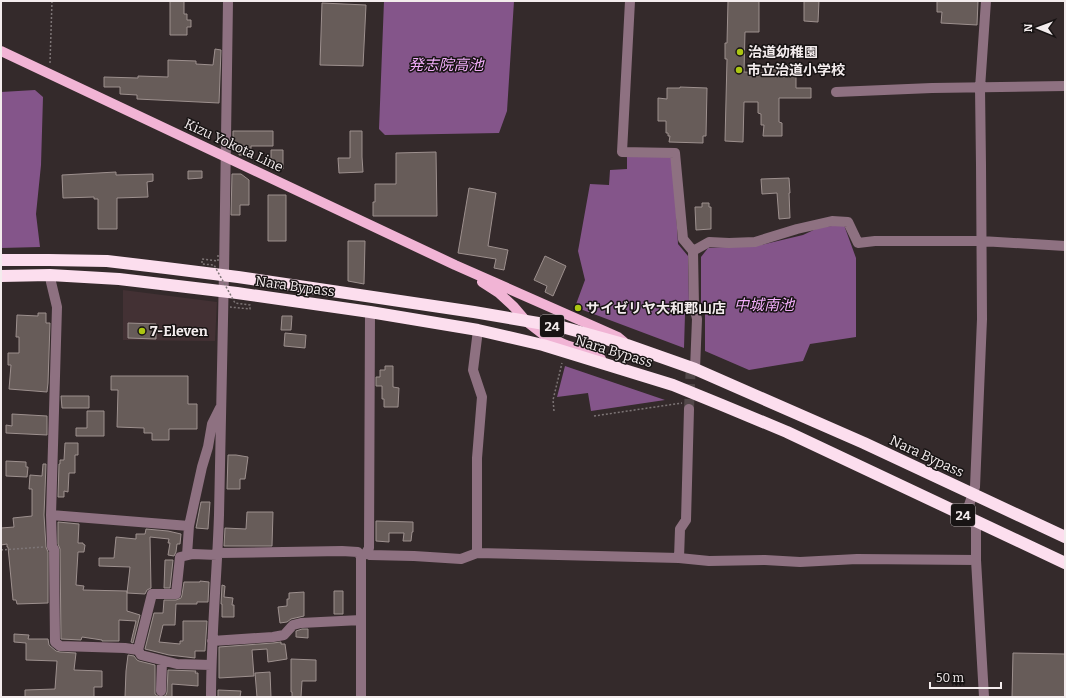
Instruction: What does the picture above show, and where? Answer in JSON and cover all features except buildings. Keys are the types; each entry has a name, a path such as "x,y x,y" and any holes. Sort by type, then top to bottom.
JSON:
{"highway":[{"name":"Nara Bypass","path":"1,260 107,261 224,276 474,312 562,328 627,345 695,369 864,443 1065,537"},
{"name":"Nara Bypass","path":"1,276 50,275 119,279 224,292 370,312 478,330 543,345 673,385 787,432 1065,563"}],"main road":[{"name":"Kizu Yokota Line","path":"1,51 456,265 618,337 627,345"},
{"name":"Kizu Yokota Line","path":"456,265 499,293 526,321 544,335 588,352 619,368"}],"street":[{"path":"211,697 212,641 217,554 224,292 228,1"},
{"path":"630,1 622,152 675,153 683,240 693,251 694,306 691,351"},
{"path":"984,697 976,560 976,526 970,518 969,505 975,487 982,319 980,88 986,1"},
{"path":"836,92 932,88 1065,86"},
{"path":"693,251 709,242 730,244 756,242 832,221 848,222 858,243 875,241 982,241 1065,246"},
{"path":"50,275 57,307 51,515 52,547 54,549 55,642 60,646 125,648 138,650"},
{"path":"694,306 698,319 695,369"},
{"path":"362,697 361,620 363,555 369,548 370,312"},
{"path":"477,553 477,458 482,397 473,370 478,330"},
{"path":"187,555 190,526 202,467 208,447 212,424 221,407"},
{"path":"679,558 680,529 686,520 689,409"},
{"path":"51,515 190,526"},
{"path":"211,665 177,664 162,661 141,655 138,650 152,594 176,594 180,557 187,555 342,551 358,552 363,555 461,559 477,553 679,558 709,561 765,560 800,562 856,559 976,560"},
{"path":"212,641 284,635 293,625 301,623 361,620"},
{"path":"161,691 162,661"}],"path":[{"path":"49,74 52,1"},
{"path":"218,255 218,261 202,259 202,264 214,265 235,303 250,305 250,309 230,306"},
{"path":"554,411 553,400 565,351"},
{"path":"594,416 683,403 688,391"},
{"path":"1,550 52,547"}],"shaded area":[{"path":"123,290 217,302 215,341 123,340"}],"water":[{"name":"発志院高池","path":"384,1 514,1 507,111 499,133 385,135 379,129"},
{"path":"35,90 43,97 41,165 36,214 40,247 1,248 1,92"},
{"path":"627,156 670,157 673,159 678,244 688,256 689,304 685,314 684,348 575,307 585,280 578,251 590,184 609,185 610,170 627,169"},
{"name":"中城南池","path":"844,225 856,258 856,337 810,344 803,361 749,370 705,351 705,314 701,302 701,257 708,248 761,245 803,235 820,227"},
{"path":"565,366 665,400 591,411 588,393 557,397"}],"tunnel":[{"path":"689,409 691,361"}],"place":[{"name":"治道幼稚園","path":"740,52"},
{"name":"市立治道小学校","path":"739,70"},
{"name":"サイゼリヤ大和郡山店","path":"578,308"},
{"name":"7-Eleven","path":"142,331"}]}
